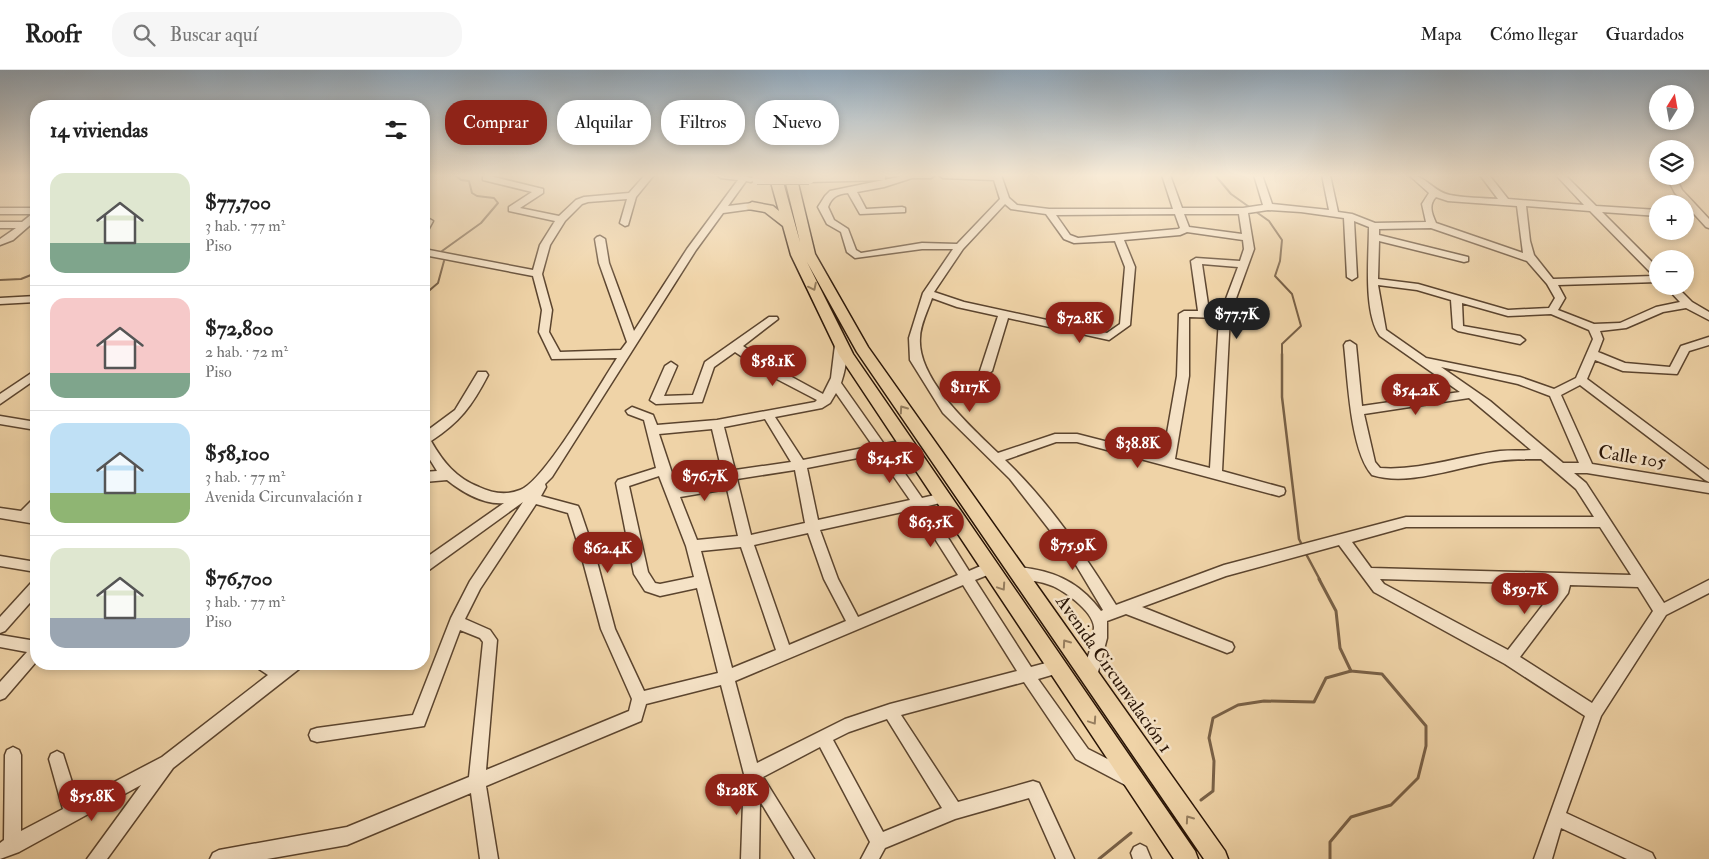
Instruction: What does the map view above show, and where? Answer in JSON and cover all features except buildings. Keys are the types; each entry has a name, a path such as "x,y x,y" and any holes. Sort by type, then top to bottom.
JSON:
{"main road":[{"path":"771,212 789,225"},
{"path":"787,212 797,255 841,345 1187,859"},
{"name":"Avenida Circunvalación 1","path":"793,212 809,254 862,349 1217,859"}],"street":[{"path":"15,212 30,213"},
{"path":"526,212 561,219"},
{"path":"568,212 544,244 537,274 547,310 544,332 556,356 625,354"},
{"path":"625,223 628,212"},
{"path":"317,735 418,721 456,622 475,585 529,496 548,474 692,249 720,212"},
{"path":"825,212 830,222 845,231 852,252 859,256 922,246 948,244 960,247"},
{"path":"993,212 960,247 928,293 914,338 916,360 947,410 1014,476 1078,556 1113,613"},
{"path":"1049,212 1061,212"},
{"path":"1049,212 1072,241 1171,234 1185,228 1248,238"},
{"path":"1179,212 1185,228"},
{"path":"1216,475 1225,315 1249,250 1246,212"},
{"path":"1317,212 1349,216 1374,232 1464,259"},
{"path":"1427,212 1432,225"},
{"path":"1522,212 1525,237 1531,259"},
{"path":"1594,212 1649,265"},
{"path":"1695,212 1709,225"},
{"path":"1694,215 1709,217"},
{"path":"1349,216 1352,277"},
{"path":"0,242 10,238 30,220"},
{"path":"0,225 24,226"},
{"path":"1374,232 1432,225 1531,259 1553,282 1560,298 1552,311"},
{"path":"1374,232 1373,290 1381,330 1418,359 1486,404 1581,486 1602,522 1661,611"},
{"path":"928,293 961,305 1109,337 1124,325 1129,284 1130,267 1119,239"},
{"path":"600,240 604,263 632,342"},
{"path":"430,253 537,274"},
{"path":"1204,314 1196,261 1244,264"},
{"path":"1553,282 1649,279"},
{"path":"1373,280 1418,286 1456,299 1516,314 1552,311 1593,328 1622,326 1660,309 1688,304"},
{"path":"1679,295 1688,304 1709,318"},
{"path":"0,300 30,299"},
{"path":"1456,299 1458,328 1520,340"},
{"path":"1168,463 1182,376 1184,315 1186,312 1225,315"},
{"path":"986,371 1004,314"},
{"path":"656,400 698,399 709,365 773,320"},
{"path":"1418,359 1472,373 1520,381 1555,393 1581,380 1598,339 1593,328"},
{"path":"1592,354 1623,367 1673,371 1685,349 1709,340"},
{"path":"632,412 651,424 717,424 818,405 826,400 836,384 841,345"},
{"name":"Calle 105","path":"1350,345 1357,411 1369,464 1374,470 1382,474 1438,469 1499,456 1551,461 1709,488"},
{"path":"736,347 775,373 826,400"},
{"path":"671,366 656,400 651,424 663,470 693,546 752,774 750,859"},
{"path":"430,436 452,422 464,409 482,375"},
{"path":"0,400 30,378"},
{"path":"1581,380 1709,477"},
{"path":"836,384 920,504 1028,676 1082,754 1135,782"},
{"path":"1555,393 1587,468"},
{"path":"1357,411 1471,394"},
{"path":"768,415 800,465 813,528 831,580 855,625"},
{"path":"0,420 30,425"},
{"path":"717,424 746,541 785,654"},
{"path":"996,458 1055,438 1068,438 1279,491"},
{"path":"672,494 732,479 906,444"},
{"path":"219,859 347,836 476,780 635,716 640,699 608,629 573,510 529,496 494,498 463,486 439,466 430,450"},
{"path":"663,470 622,483 641,574 650,587 660,590 702,581"},
{"path":"430,476 450,475"},
{"path":"430,562 529,496"},
{"path":"693,546 746,541 813,528 943,498"},
{"path":"0,514 30,518"},
{"path":"1098,618 1224,571 1416,520 1602,522"},
{"path":"1343,540 1379,588 1510,659 1594,713"},
{"path":"0,561 30,566"},
{"path":"640,699 728,677 990,568"},
{"path":"1018,573 1042,576 1064,583 1076,591 1098,618 1101,628 1089,676"},
{"path":"1368,573 1641,581"},
{"path":"1510,659 1563,589 1563,578"},
{"path":"1543,859 1556,816 1594,713 1661,611 1709,586"},
{"path":"0,627 30,594"},
{"path":"1128,608 1227,648"},
{"path":"456,622 485,634 490,640 476,780 489,859"},
{"path":"0,641 30,646"},
{"path":"0,693 30,659"},
{"path":"752,774 845,726 890,711 1057,667"},
{"path":"272,670 279,675"},
{"path":"7,849 168,762 286,670"},
{"path":"890,711 954,811"},
{"path":"823,737 878,842"},
{"path":"7,849 13,755"},
{"path":"57,759 73,814"},
{"path":"96,859 168,762"},
{"path":"752,774 806,859"},
{"path":"870,859 878,842 954,811 1033,789 1065,859"},
{"path":"1556,816 1646,859"}],"waterway":[{"path":"442,251 481,223 491,212"},
{"path":"1256,212 1269,221 1282,240 1280,261 1275,276 1292,294 1301,326 1282,344 1282,397 1299,539 1303,547"},
{"path":"430,290 438,283 444,261"},
{"path":"0,280 21,279 30,275"},
{"path":"1305,552 1320,580"},
{"path":"1319,579 1336,611 1340,648 1351,671"},
{"path":"1201,800 1213,791 1214,761 1209,738 1213,718 1238,705 1264,701 1314,702 1326,678 1351,671"},
{"path":"1330,859 1330,842 1351,817 1391,805 1418,778 1426,746 1426,726 1382,674 1351,671"},
{"path":"1099,859 1131,833"}]}
